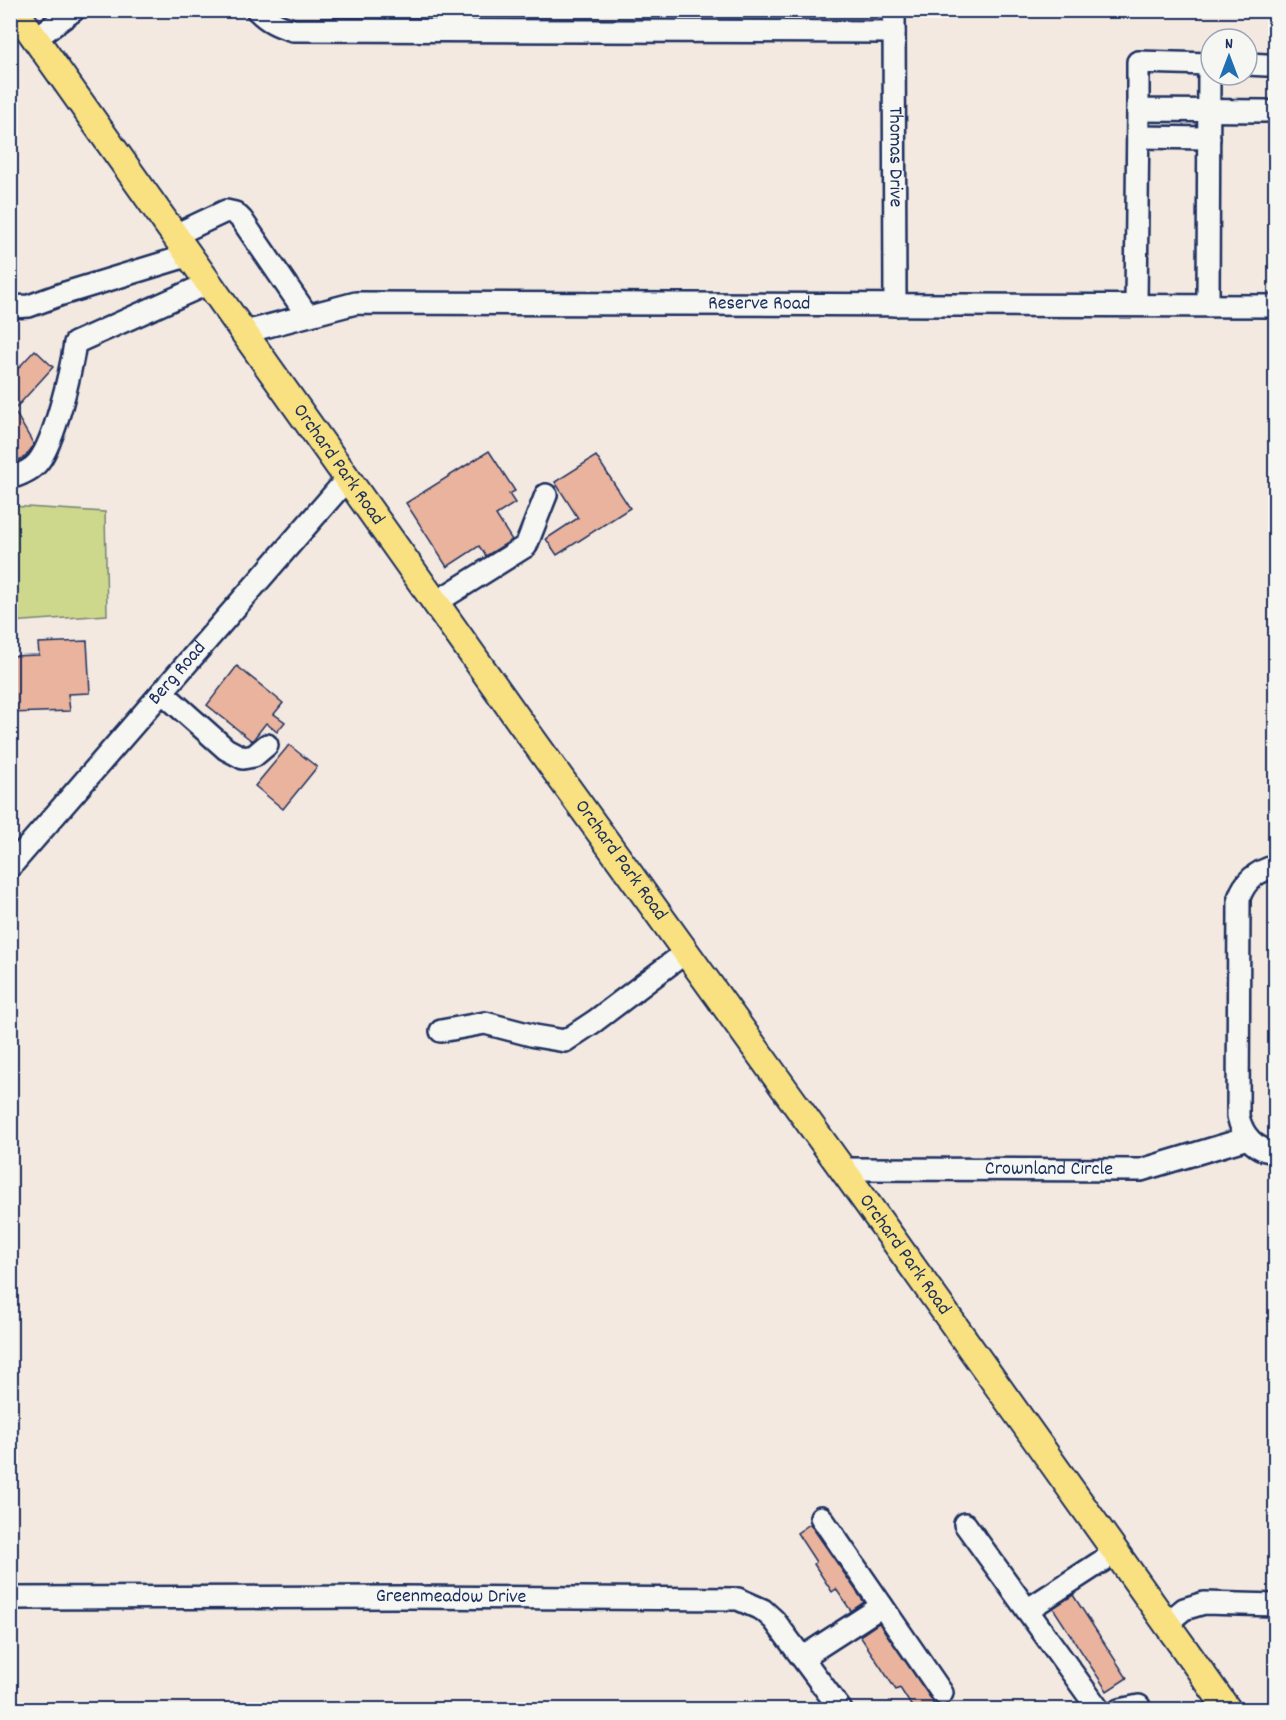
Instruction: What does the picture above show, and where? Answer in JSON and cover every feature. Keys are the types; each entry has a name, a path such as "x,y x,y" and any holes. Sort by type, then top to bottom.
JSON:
{"main road":[{"name":"Orchard Park Road","path":"15,10 435,603 843,1169 1228,1710"}],"street":[{"path":"35,39 74,10"},
{"path":"257,10 266,19 293,30 894,21"},
{"name":"Thomas Drive","path":"894,21 895,305"},
{"path":"1136,305 1138,63 1199,64"},
{"path":"1208,305 1210,87"},
{"path":"1138,110 1266,111"},
{"path":"1138,137 1209,138"},
{"path":"175,235 226,211 235,213 242,219 307,315"},
{"path":"10,307 28,306 190,255"},
{"path":"10,478 22,474 38,463 52,437 75,343 209,283"},
{"name":"Reserve Road","path":"244,332 356,303 1275,306"},
{"name":"Berg Road","path":"10,867 347,479"},
{"path":"435,603 526,546 546,495"},
{"path":"162,692 226,749 243,759 254,756 267,745"},
{"path":"1275,866 1251,876 1243,886 1239,898 1238,1116 1241,1128 1248,1138 1260,1149 1275,1151"},
{"path":"441,1031 485,1023 564,1041 595,1021 686,952"},
{"name":"Crownland Circle","path":"843,1169 1141,1170 1248,1138"},
{"path":"821,1517 942,1693"},
{"path":"965,1524 1099,1710"},
{"path":"1028,1610 1116,1552"},
{"name":"Greenmeadow Drive","path":"10,1598 725,1598 745,1601 763,1610 774,1620 841,1710"},
{"path":"1167,1623 1184,1609 1204,1604 1275,1605"},
{"path":"803,1657 882,1606"}],"green space":[{"path":"11,506 105,512 107,615 11,622"}],"building":[{"path":"35,350 53,367 14,410 34,445 25,457 10,464 10,377"},
{"path":"489,451 515,491 509,494 515,503 496,515 512,540 486,556 479,546 447,567 406,503"},
{"path":"596,456 630,508 557,555 546,539 578,518 555,482"},
{"path":"87,641 90,693 68,694 70,711 10,713 10,656 39,655 38,643"},
{"path":"237,666 283,703 274,714 285,722 277,732 266,723 252,741 207,705"},
{"path":"289,745 317,767 283,809 255,786"},
{"path":"810,1524 864,1602 851,1611 836,1589 832,1592 797,1533"},
{"path":"1073,1595 1127,1678 1107,1691 1053,1608"},
{"path":"879,1623 934,1703 925,1710 914,1710 900,1688 896,1690 860,1636"}]}
